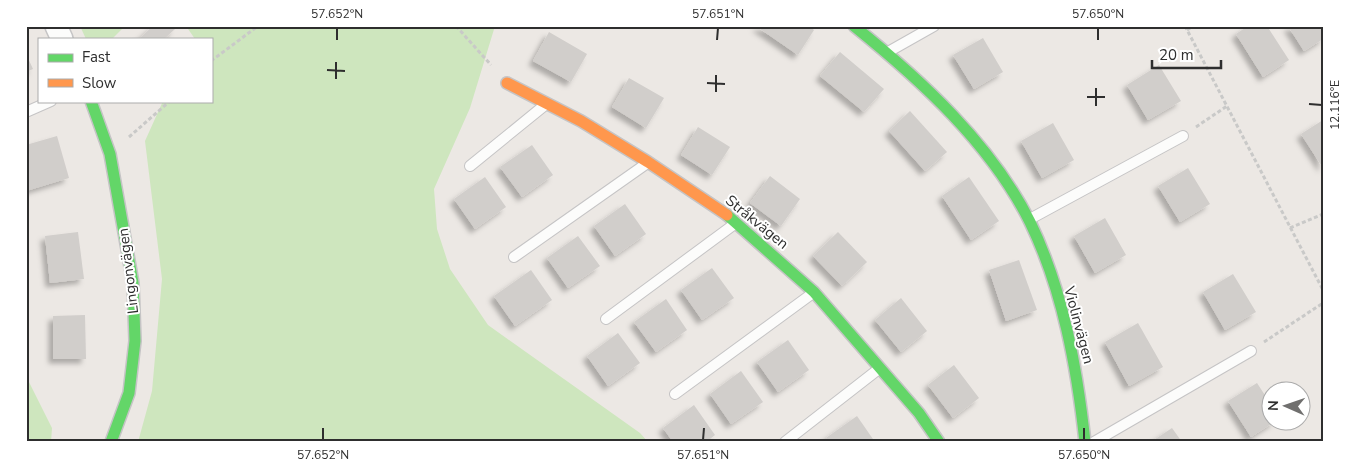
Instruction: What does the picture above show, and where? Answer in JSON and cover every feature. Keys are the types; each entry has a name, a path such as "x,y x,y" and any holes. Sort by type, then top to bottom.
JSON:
{"street":[{"path":"56,26 62,38"},
{"name":"Violinvägen","path":"854,26 887,52 961,124 1028,220 1049,271 1070,338 1086,442"},
{"name":"Stråkvägen","path":"507,83 581,121 648,162 737,222 814,292 919,413 939,442"},
{"name":"Lingonvägen","path":"91,102 110,154 133,283 135,341 129,393 111,442"}],"lane":[{"path":"887,52 934,26"},
{"path":"26,112 49,102"},
{"path":"470,166 547,103"},
{"path":"1028,220 1183,136"},
{"path":"514,257 648,162"},
{"path":"606,318 737,222"},
{"path":"675,394 814,292"},
{"path":"1094,442 1250,351"},
{"path":"785,442 881,368"}],"path":[{"path":"212,60 258,26"},
{"path":"456,26 507,83"},
{"path":"1193,26 1186,28 1323,290"},
{"path":"1183,136 1227,106"},
{"path":"1290,228 1323,214"},
{"path":"1250,351 1323,303"}],"green space":[{"path":"80,26 125,26 113,38 86,38"},
{"path":"186,26 495,26 470,108 434,189 437,229 450,269 488,325 640,433 648,442 138,442 152,391 162,279 145,141 163,102 212,102 212,38 194,38"},
{"path":"26,376 52,428 51,442 26,442"}],"building":[{"path":"153,26 172,26 175,29 165,38 140,38"},
{"path":"756,26 809,26 814,30 798,55"},
{"path":"1248,26 1267,26 1289,60 1263,77 1236,34"},
{"path":"1288,26 1323,26 1323,39 1304,51"},
{"path":"549,32 587,54 571,82 533,61"},
{"path":"983,38 1003,72 974,89 953,55"},
{"path":"840,52 884,89 864,112 820,76"},
{"path":"26,54 33,69 26,72"},
{"path":"1159,65 1181,101 1148,120 1127,85"},
{"path":"629,78 664,98 646,128 612,107"},
{"path":"910,111 947,152 925,171 889,131"},
{"path":"1323,120 1323,168 1301,134"},
{"path":"1053,123 1074,160 1042,178 1021,141"},
{"path":"698,127 730,147 712,175 681,155"},
{"path":"57,136 69,178 26,191 26,145"},
{"path":"532,145 553,175 522,197 500,167"},
{"path":"1188,168 1210,204 1180,222 1158,186"},
{"path":"770,176 800,199 781,226 750,203"},
{"path":"485,177 506,207 475,229 454,199"},
{"path":"969,177 999,221 971,240 942,196"},
{"path":"625,204 646,234 615,256 594,226"},
{"path":"1105,218 1126,255 1095,273 1074,236"},
{"path":"78,232 84,279 50,283 45,236"},
{"path":"838,232 867,262 842,286 813,256"},
{"path":"578,236 600,266 568,288 547,258"},
{"path":"1019,260 1037,310 1006,321 989,270"},
{"path":"712,268 734,298 702,320 681,290"},
{"path":"531,270 552,300 515,326 494,296"},
{"path":"1233,274 1256,312 1225,330 1203,292"},
{"path":"901,298 927,331 901,352 875,320"},
{"path":"666,299 687,330 656,352 634,322"},
{"path":"85,315 86,359 53,359 53,316"},
{"path":"1138,323 1163,367 1129,386 1105,342"},
{"path":"618,333 640,363 608,386 587,356"},
{"path":"788,340 809,370 778,392 757,362"},
{"path":"954,365 979,398 953,418 928,385"},
{"path":"741,371 763,402 731,424 710,394"},
{"path":"1257,383 1262,391 1262,430 1251,437 1228,401"},
{"path":"694,405 715,435 706,442 673,442 663,428"},
{"path":"857,416 875,442 829,442 826,438"},
{"path":"1172,428 1182,442 1151,442"}],"traffic: fast":[{"path":"854,26 904,68 952,115 975,140 1014,193 1042,248 1060,302 1073,358 1085,442"},
{"path":"91,102 110,154 133,283 135,341 129,393 111,442"},
{"path":"727,215 814,292 919,413 939,442"}],"traffic: slow":[{"path":"507,83 581,121 648,162 727,215"}]}
